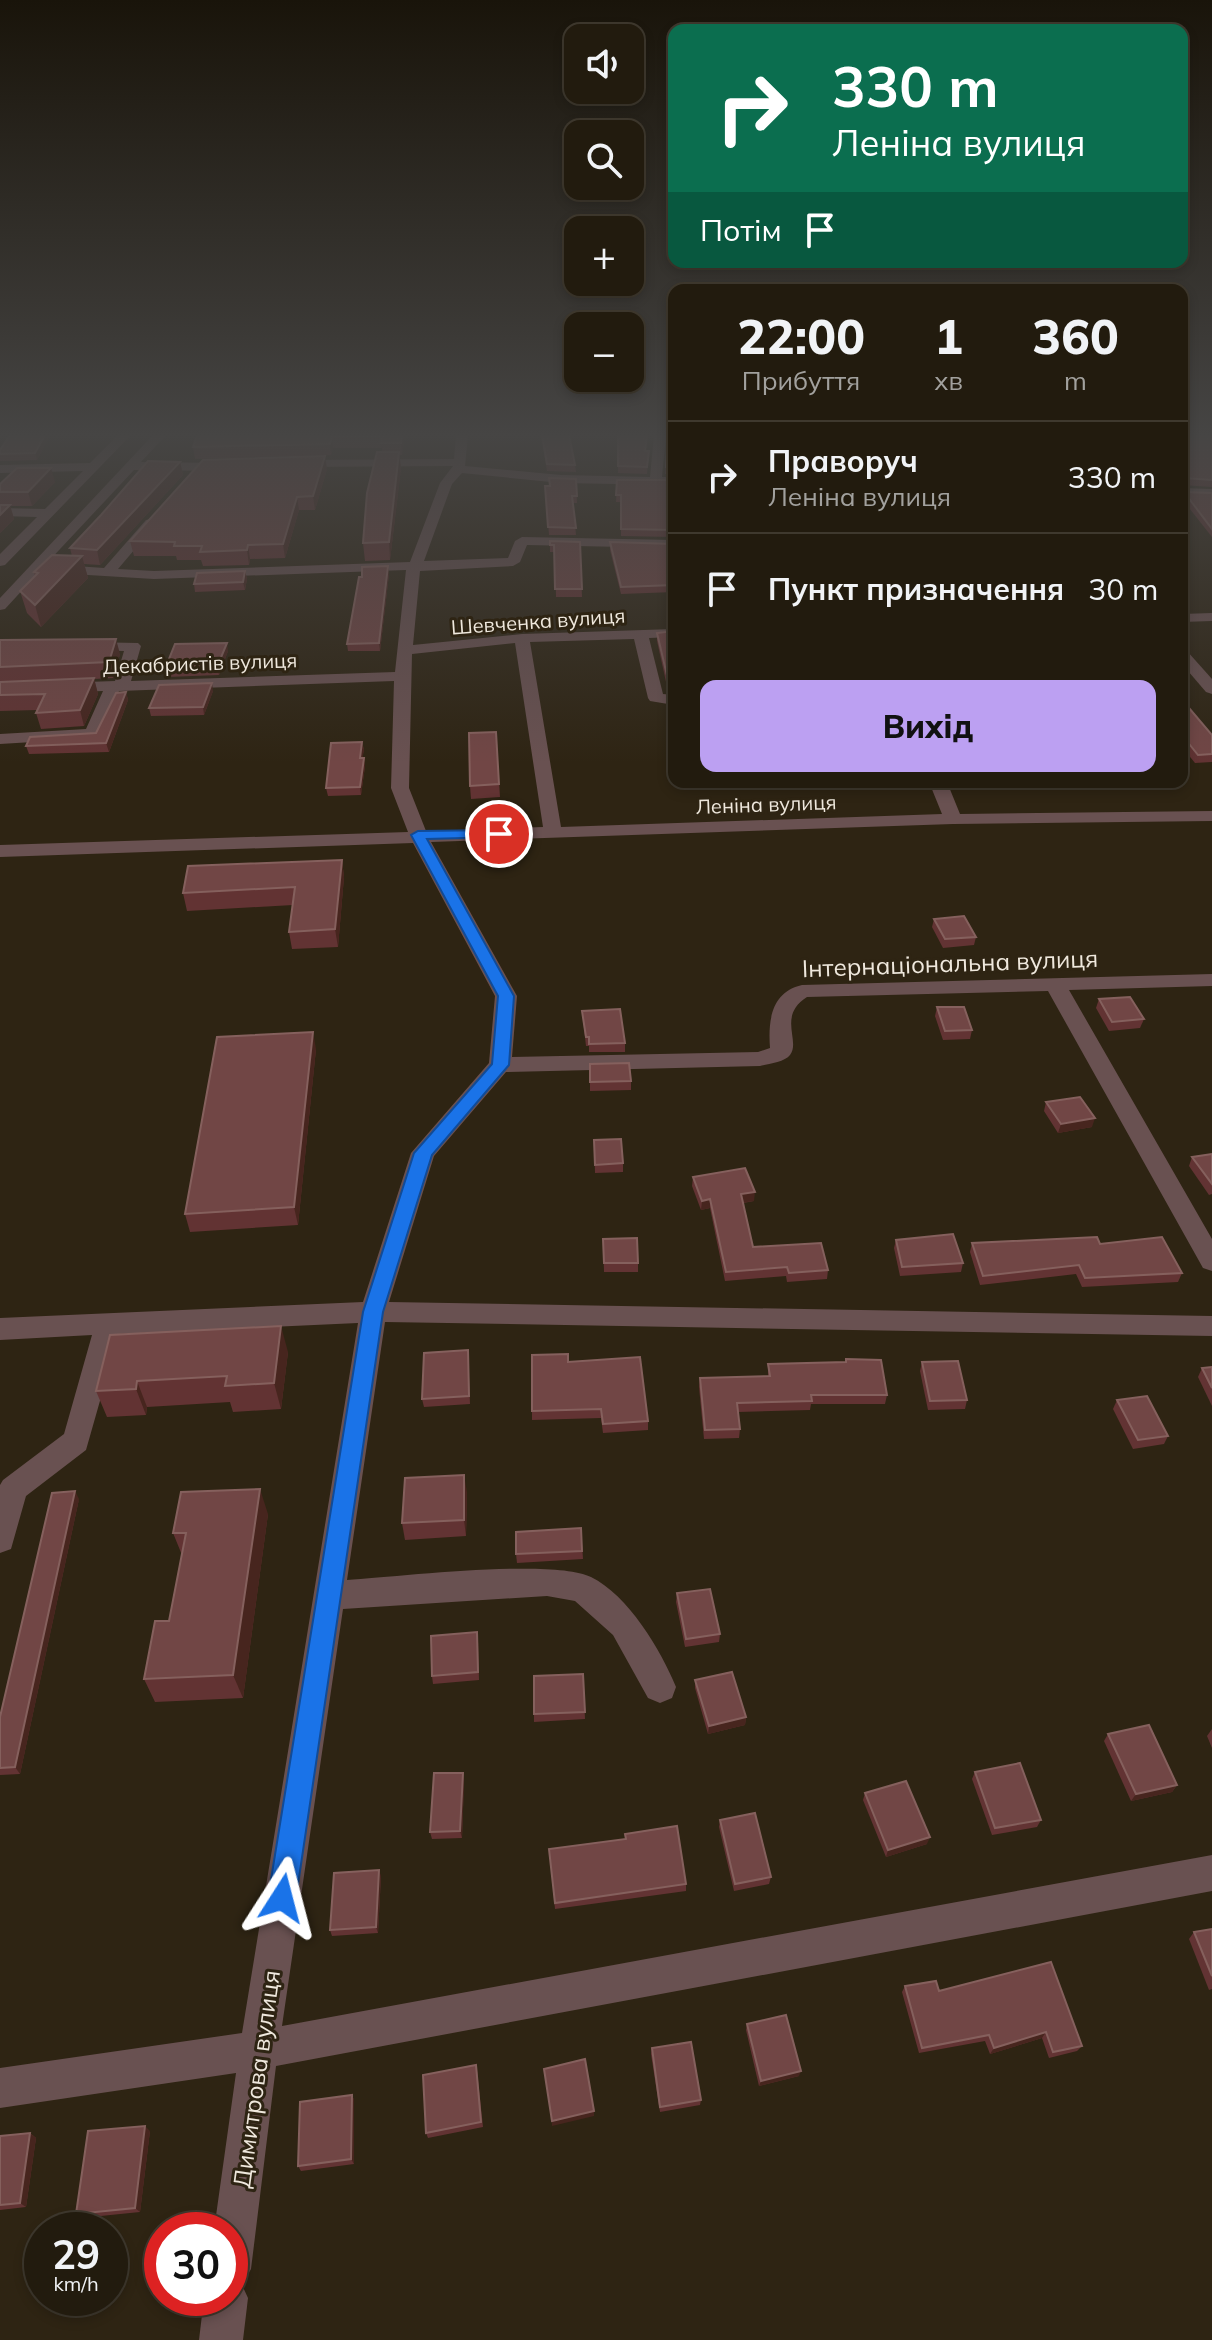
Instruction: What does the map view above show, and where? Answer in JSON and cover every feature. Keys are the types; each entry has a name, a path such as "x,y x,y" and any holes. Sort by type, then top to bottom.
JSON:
{"street":[{"path":"0,562 18,544"},
{"path":"0,606 58,544"},
{"path":"108,572 133,544"},
{"path":"423,544 416,564 404,663 400,788 418,835 506,996 500,1065"},
{"path":"36,568 154,575 513,562 521,544"},
{"path":"1188,618 1212,617"},
{"name":"Шевченка вулиця","path":"404,663 522,638 668,633"},
{"path":"640,634 656,698 668,699"},
{"path":"522,638 553,833"},
{"path":"0,739 92,734 118,686 133,646 74,647"},
{"path":"1188,661 1212,689"},
{"name":"Декабристів вулиця","path":"0,690 118,686 404,663"},
{"path":"940,788 953,819"},
{"name":"Леніна вулиця","path":"0,851 953,819 1212,816"},
{"name":"Інтернаціональна вулиця","path":"500,1065 760,1059 781,1052 779,1017 788,998 802,991 1212,980"},
{"path":"1055,984 1212,1261"},
{"name":"Димитрова вулиця","path":"238,2212 259,2050 373,1312 423,1153 500,1065"},
{"path":"0,1329 373,1312 1212,1326"},
{"path":"0,1539 13,1489 76,1441 109,1323"},
{"path":"329,1595 547,1582 583,1588 624,1625 660,1687"},
{"path":"0,2088 259,2050 1212,1873"},
{"path":"221,2340 224,2316"}],"building":[{"path":"74,544 102,544 97,550 70,548"},
{"path":"276,544 248,545 247,550 200,552 202,546 174,546"},
{"path":"580,544 582,589 555,589 554,545 550,545"},
{"path":"611,544 668,544 668,585 621,587"},
{"path":"52,555 82,556 35,605 20,591"},
{"path":"388,566 379,643 347,644 362,567"},
{"path":"245,571 243,582 194,584 197,573"},
{"path":"668,632 668,680 657,633"},
{"path":"116,639 109,662 0,667 0,640"},
{"path":"227,643 217,667 165,669 175,644"},
{"path":"94,678 80,710 36,713 45,694 0,695 0,682"},
{"path":"212,683 203,707 149,708 159,685"},
{"path":"126,692 106,743 26,746 30,737 96,733 116,693"},
{"path":"1188,708 1212,735 1212,754 1198,755 1188,742"},
{"path":"496,732 499,784 470,786 469,733"},
{"path":"362,742 360,758 364,758 360,787 326,788 331,743"},
{"path":"342,860 335,929 289,932 295,887 183,893 188,866"},
{"path":"964,916 976,937 945,939 934,919"},
{"path":"1130,997 1144,1019 1112,1022 1099,999"},
{"path":"937,1007 964,1007 972,1030 945,1031"},
{"path":"620,1009 625,1043 589,1044 582,1011"},
{"path":"313,1032 294,1207 185,1214 217,1037"},
{"path":"629,1063 631,1081 590,1082 590,1064"},
{"path":"1080,1097 1095,1118 1061,1124 1046,1102"},
{"path":"621,1139 623,1163 595,1165 594,1140"},
{"path":"1212,1154 1212,1184 1192,1157"},
{"path":"745,1168 755,1192 741,1194 753,1247 821,1243 828,1270 789,1273 787,1267 726,1272 710,1199 702,1201 693,1177"},
{"path":"953,1234 963,1263 902,1267 896,1240"},
{"path":"1097,1237 1100,1244 1162,1237 1182,1273 1085,1278 1079,1265 983,1276 972,1243"},
{"path":"637,1238 638,1263 604,1263 603,1239"},
{"path":"281,1326 274,1383 225,1386 227,1376 137,1381 136,1389 96,1391 110,1335"},
{"path":"468,1350 469,1396 422,1399 424,1353"},
{"path":"568,1354 568,1362 640,1357 648,1421 603,1424 601,1409 532,1411 532,1355"},
{"path":"846,1359 881,1360 887,1395 811,1395 812,1401 737,1403 740,1429 705,1430 700,1378 770,1376 768,1364 846,1362"},
{"path":"958,1361 967,1400 930,1401 922,1362"},
{"path":"1212,1367 1212,1388 1202,1368"},
{"path":"1147,1396 1168,1436 1138,1440 1117,1400"},
{"path":"464,1475 464,1520 402,1523 405,1478"},
{"path":"260,1489 233,1675 144,1679 155,1621 169,1621 186,1533 173,1533 181,1492"},
{"path":"75,1491 15,1767 0,1768 0,1717 52,1493"},
{"path":"581,1528 582,1551 516,1554 516,1532"},
{"path":"710,1589 720,1634 686,1639 677,1593"},
{"path":"477,1632 478,1672 432,1676 431,1636"},
{"path":"732,1672 746,1717 709,1726 695,1680"},
{"path":"583,1674 585,1712 534,1714 534,1676"},
{"path":"1149,1725 1177,1785 1136,1794 1108,1734"},
{"path":"1020,1763 1041,1820 995,1828 975,1772"},
{"path":"434,1773 463,1773 460,1831 430,1832"},
{"path":"906,1781 930,1837 888,1850 865,1793"},
{"path":"755,1813 771,1877 735,1884 720,1820"},
{"path":"677,1826 686,1884 555,1903 549,1849 626,1839 625,1834"},
{"path":"379,1870 376,1927 330,1930 334,1873"},
{"path":"1212,1929 1212,1976 1194,1932"},
{"path":"1051,1962 1082,2046 1053,2052 1046,2032 994,2048 989,2035 922,2048 905,1986 936,1981 939,1991"},
{"path":"786,2015 801,2071 761,2081 747,2024"},
{"path":"691,2042 701,2100 660,2107 652,2048"},
{"path":"585,2059 594,2111 552,2121 544,2069"},
{"path":"476,2065 481,2122 426,2133 423,2075"},
{"path":"352,2095 351,2159 298,2166 300,2102"},
{"path":"145,2126 135,2208 76,2212 88,2131"},
{"path":"30,2133 20,2203 0,2205 0,2136"}],"route":[{"path":"282,1898 373,1312 423,1153 500,1065 506,996 418,835 499,834"}]}
